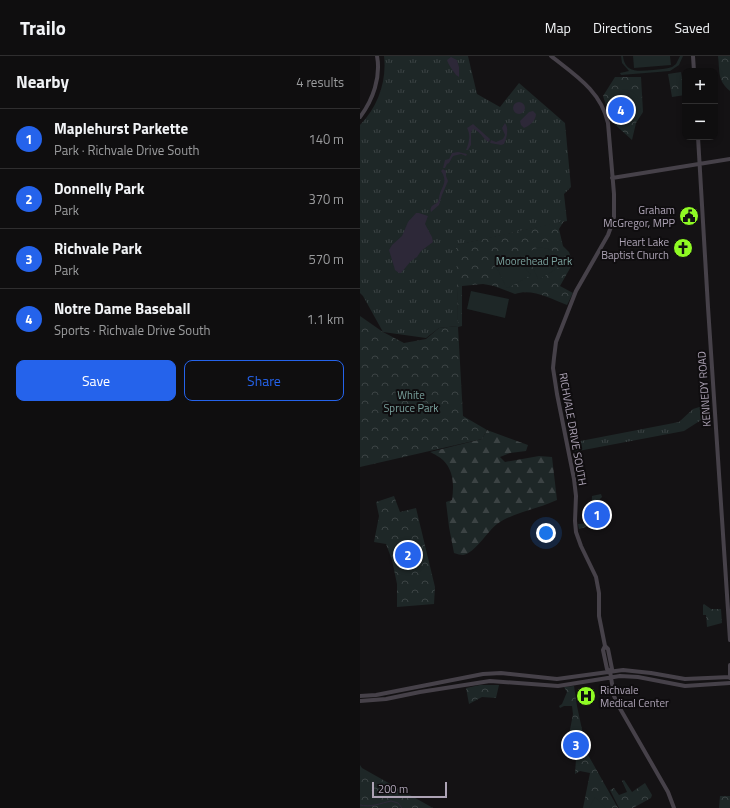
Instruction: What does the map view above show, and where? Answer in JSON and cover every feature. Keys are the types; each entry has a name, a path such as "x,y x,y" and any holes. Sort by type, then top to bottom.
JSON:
{"main road":[{"path":"360,117 368,104 375,86 378,68 377,56"},
{"name":"RICHVALE DRIVE SOUTH","path":"551,56 591,88 600,101 608,123 614,209 612,224 608,235 576,291 556,342 553,368 574,479 576,496 576,528 578,540 596,577 599,592 599,616 605,646 603,650 606,669 610,672"},
{"path":"693,56 694,68"},
{"name":"KENNEDY ROAD","path":"698,140 730,640"},
{"path":"612,178 730,159"},
{"path":"360,701 386,699 479,682 498,681 558,686 620,676 638,677 678,685 692,686 730,682 730,665"},
{"path":"360,696 382,694 483,674 557,679 622,670 636,670 685,679 730,677"},
{"path":"610,672 618,705 668,792 674,808"}],"green space":[{"path":"384,56 468,56 477,94 500,107 519,83 565,123 571,187 564,194 567,221 457,245 458,326 439,328 426,338 383,332 360,293 360,125 372,110 380,93 384,75"},
{"path":"621,56 623,56 624,62 630,69 643,71 672,67 676,64 680,56 683,56 679,65 670,71 621,75 620,73 629,71 622,63"},
{"path":"633,56 670,56 671,65 634,68"},
{"path":"718,56 730,56 730,91 721,79"},
{"path":"681,72 682,95 672,97 668,74"},
{"path":"615,77 641,77 643,112 636,123 632,140 611,121 603,96"},
{"path":"619,89 628,90 634,93 639,100 641,109 620,111"},
{"name":"White Spruce Park","path":"564,221 559,229 563,246 569,252 573,263 560,286 573,293 567,305 535,293 528,292 515,294 494,286 483,284 462,286 462,326 458,327 463,416 487,430 482,439 360,467 360,316 383,332 404,343 426,339 439,328 458,326 456,245"},
{"name":"Moorehead Park","path":"537,248 546,248 553,251 564,264 538,279 526,253"},
{"path":"503,261 511,261 519,264 531,275 508,288 506,287 495,264"},
{"path":"471,291 509,299 505,318 467,309"},
{"path":"427,403 438,408 432,420 421,416"},
{"path":"709,404 709,415 684,431 573,452 570,443 679,422 693,409"},
{"path":"487,430 528,445 526,451 510,453 500,457 505,462 539,456 552,457 557,500 511,516 497,524 472,551 467,554 463,555 454,553 446,502 452,500 453,484 451,474 447,464 430,452 482,439"},
{"path":"601,494 602,497 600,499 598,509 603,510 602,521 605,523 603,525 600,523 579,529 578,524 591,523 592,496"},
{"path":"394,496 400,512 416,508 435,587 434,604 397,607 397,584 392,560 386,544 374,542 379,516 376,502"},
{"path":"704,604 711,609 721,609 722,623 707,627 706,615 703,615"},
{"path":"480,685 499,685 496,698 482,697 469,704 466,688"},
{"path":"574,686 587,753 618,808 583,808 590,773 580,771 575,774 576,759 565,756 573,714 572,706 564,706 560,708 559,706 562,704 567,692 564,687"},
{"path":"360,765 362,768 433,808 360,808"},
{"path":"624,780 632,792 645,783 652,795 651,798 633,808 619,808 610,790 614,788 619,795 627,792 622,781"},
{"path":"720,796 730,796 730,808 719,808"},
{"path":"595,797 606,808 589,808"}],"shaded area":[{"path":"451,57 457,60 459,77 451,68 447,60"},
{"path":"517,102 521,102 525,108 521,114 517,114 513,110 513,106"},
{"path":"533,111 536,114 534,121 524,128 520,121 529,112"},
{"path":"505,123 507,133 504,144 501,145 490,143 491,140 496,142 503,139 505,135 502,128"},
{"path":"473,124 490,139 489,142 473,129 471,132 471,145 468,150 466,150 469,139 467,128"},
{"path":"458,152 467,154 466,156 461,154 453,156 445,168 443,168 445,160 449,159 452,153"},
{"path":"443,169 446,171 448,181 439,205 431,212 431,207 438,202 444,184 444,177 441,171"},
{"path":"416,213 428,216 425,224 433,242 421,251 401,273 399,273 395,270 389,250 392,245 402,236 408,222"}],"waterway":[{"path":"360,805 372,806 391,801 398,803 402,808"}],"place":[{"name":"Notre Dame Baseball","path":"621,110"},
{"name":"Graham McGregor, MPP","path":"689,216"},
{"name":"Heart Lake Baptist Church","path":"683,248"},
{"name":"Maplehurst Parkette","path":"597,515"},
{"name":"Donnelly Park","path":"408,555"},
{"name":"Richvale Medical Center","path":"586,696"},
{"name":"Richvale Park","path":"576,745"}]}
